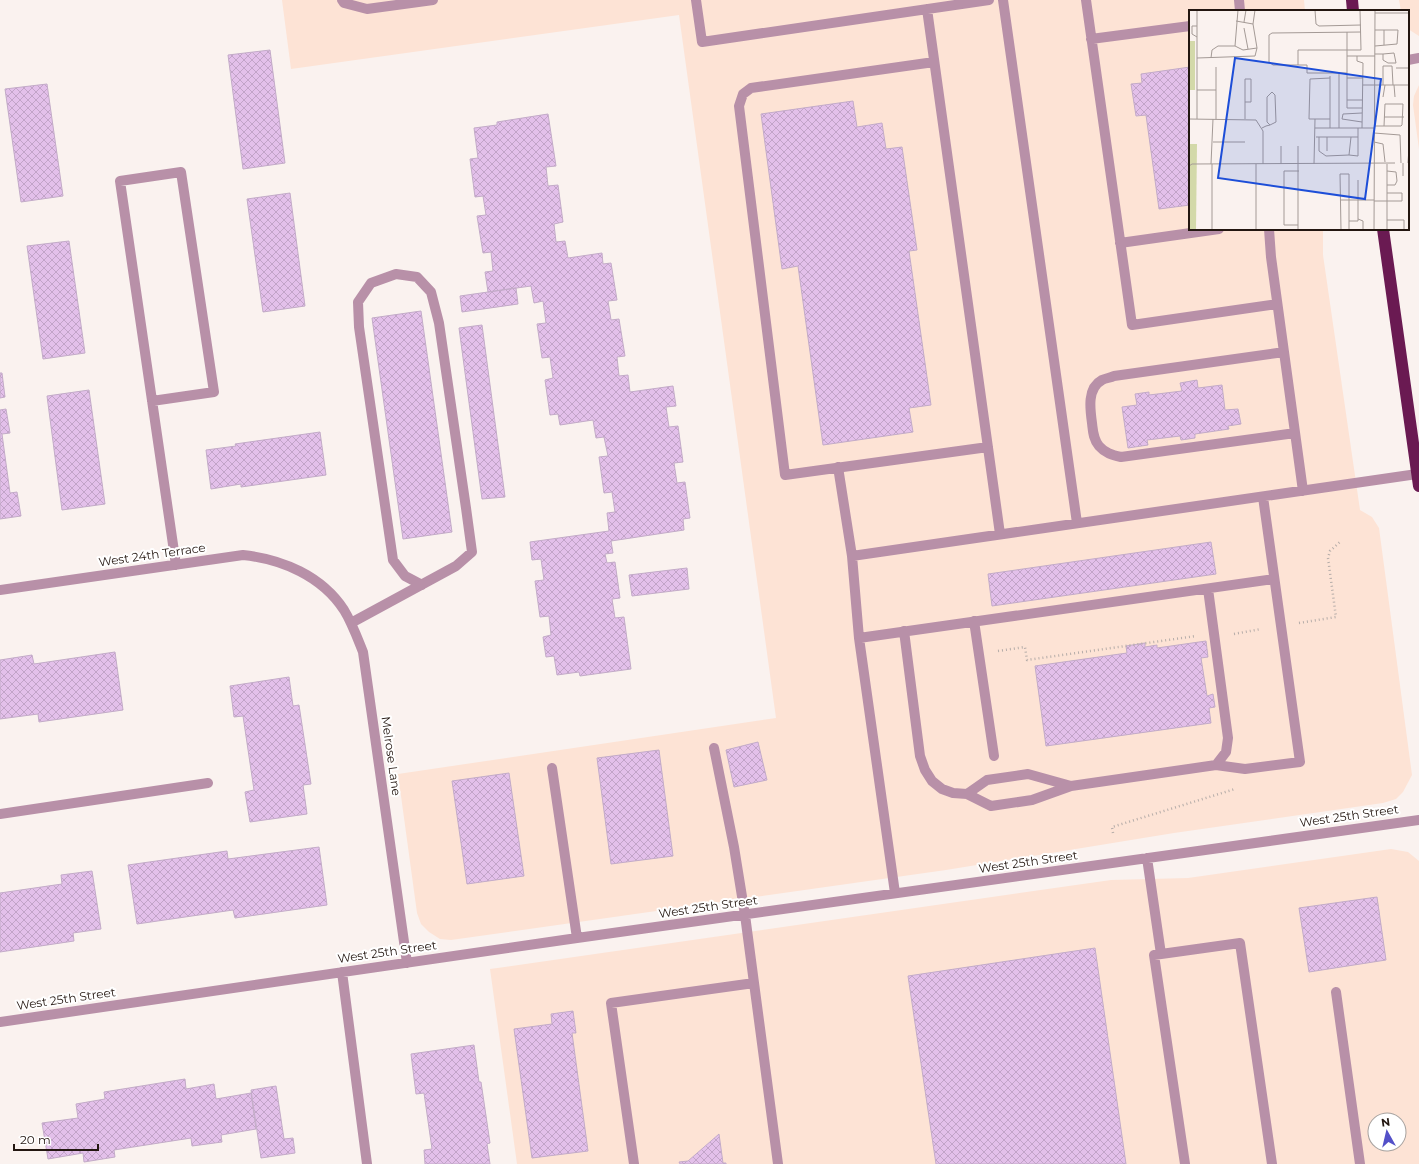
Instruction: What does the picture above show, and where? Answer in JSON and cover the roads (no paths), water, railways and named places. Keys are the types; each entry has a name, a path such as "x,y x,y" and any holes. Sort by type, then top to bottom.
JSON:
{"highway":[{"path":"1352,0 1353,10"},
{"path":"1383,230 1417,455 1418,480"}],"street":[{"path":"342,0 344,2 367,9 433,0"},
{"path":"696,0 702,42 989,0"},
{"path":"1004,0 1077,523"},
{"path":"1086,0 1132,325 1277,304"},
{"path":"1239,0 1240,10"},
{"path":"927,9 1000,534"},
{"path":"1091,39 1189,26"},
{"path":"1409,60 1419,58"},
{"path":"934,62 751,88 743,94 739,106 785,475 988,447"},
{"path":"152,401 214,392 182,172 120,181 152,401 176,564"},
{"path":"1120,243 1212,230"},
{"path":"1269,230 1277,304 1303,491"},
{"path":"351,623 422,585 456,566 472,552 439,322 431,292 417,277 396,274 371,283 358,302 359,327 393,560 406,576 422,585"},
{"path":"1284,352 1114,376 1101,381 1094,389 1090,398 1094,438 1099,447 1108,454 1121,457 1295,433"},
{"path":"838,467 852,556 859,638 895,894"},
{"path":"852,556 1263,496 1418,480"},
{"path":"904,631 920,756 925,770 932,781 942,789 953,793 967,794 991,806 1032,800 1071,786 1216,766 1245,769 1300,762 1263,496"},
{"name":"West 24th Terrace","path":"0,590 244,555 263,557 305,573"},
{"name":"Melrose Lane","path":"305,573 327,590 343,608 363,652 407,962"},
{"path":"859,638 1274,579"},
{"path":"1208,589 1228,738 1226,752 1216,766"},
{"path":"974,621 994,756"},
{"path":"714,748 734,846 745,915 778,1164"},
{"path":"552,768 576,938"},
{"path":"967,794 987,780 1028,774 1071,786"},
{"path":"0,814 208,783"},
{"name":"West 25th Street","path":"0,1022 407,962 1419,820"},
{"path":"1147,858 1161,954"},
{"path":"1185,1164 1154,955 1240,943 1272,1164"},
{"path":"342,972 367,1164"},
{"path":"634,1164 611,1003 754,983"},
{"path":"1336,992 1360,1164"}]}
